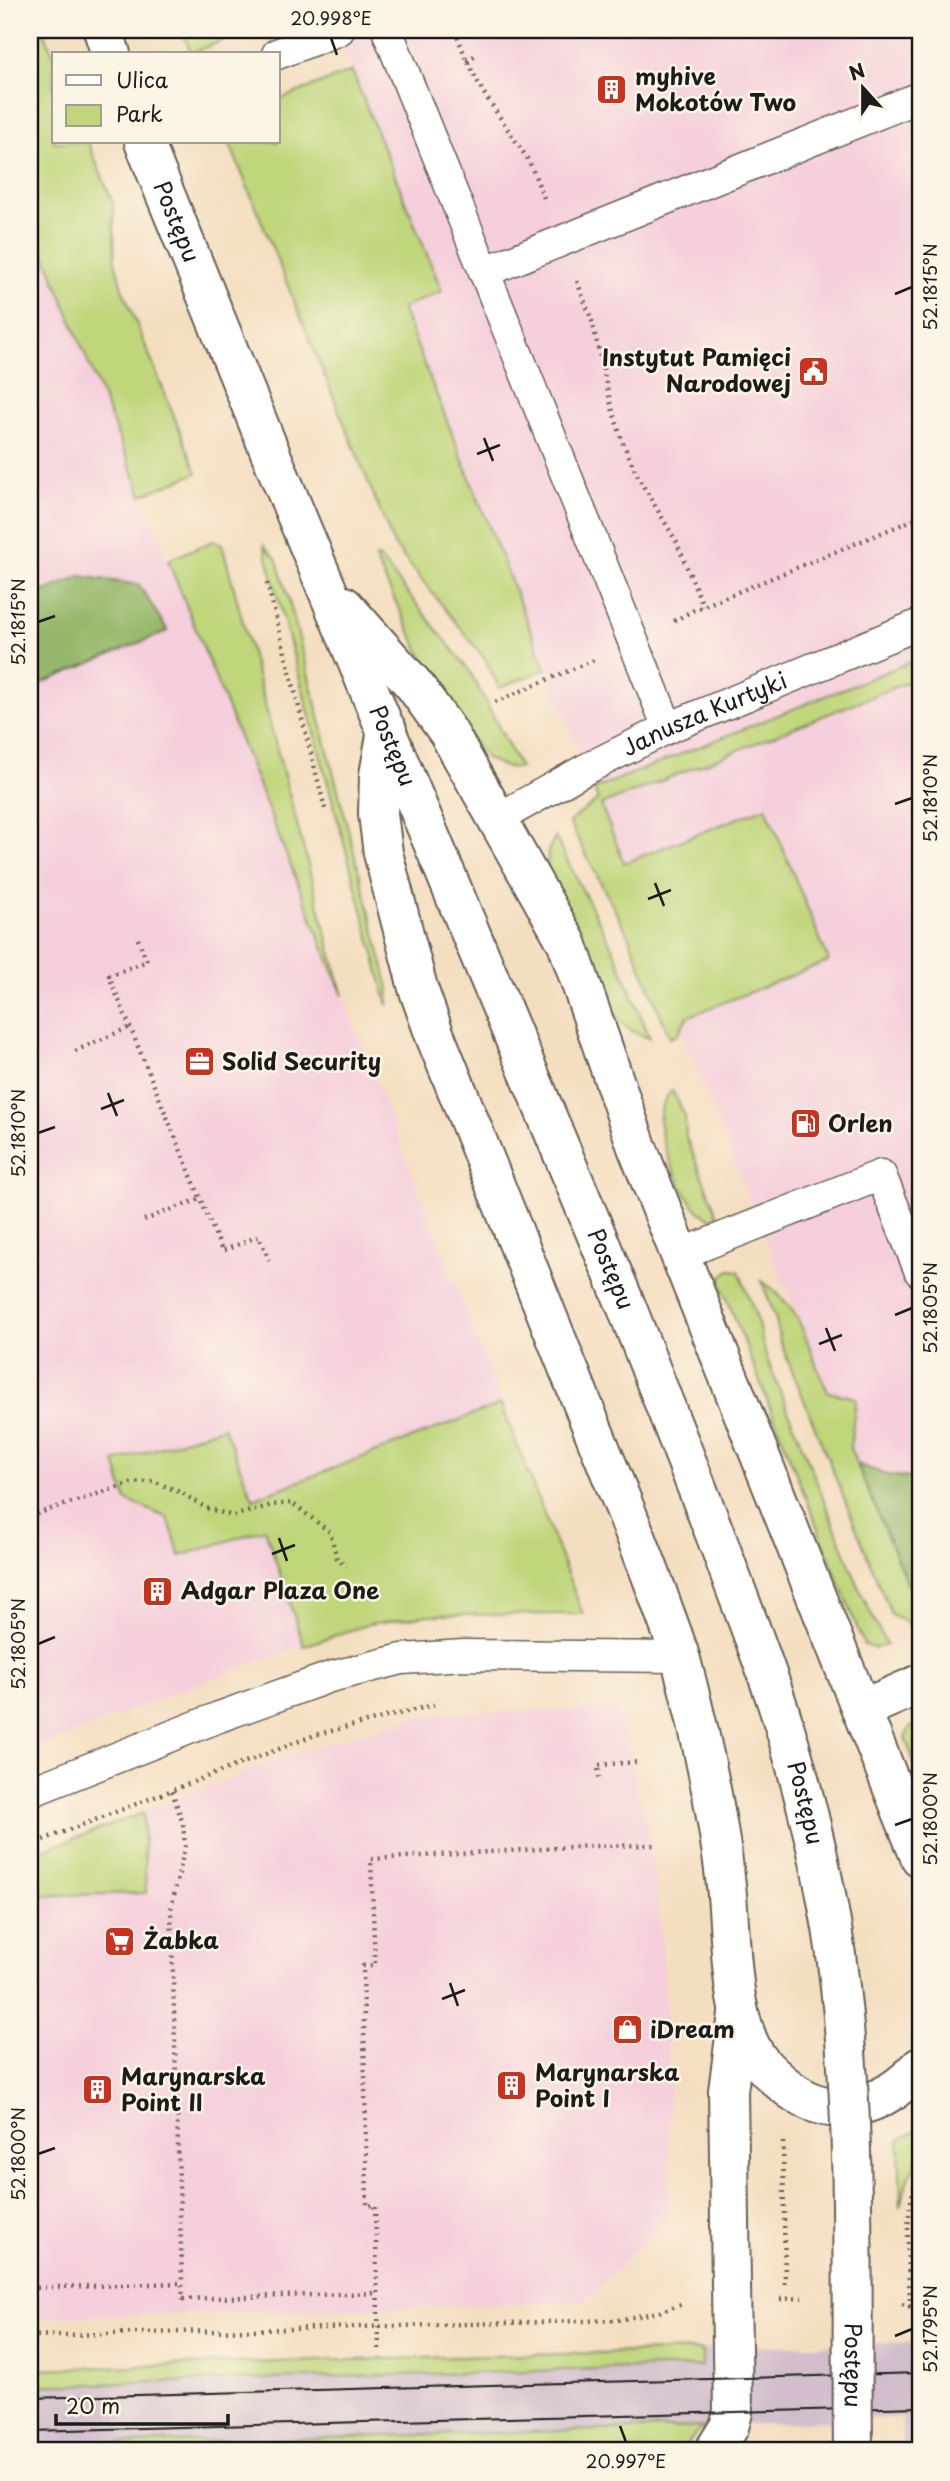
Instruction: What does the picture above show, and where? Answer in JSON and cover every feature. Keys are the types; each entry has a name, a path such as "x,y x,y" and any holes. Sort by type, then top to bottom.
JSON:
{"street":[{"path":"103,30 110,52"},
{"name":"Postępu","path":"145,144 326,587 627,1308 720,1547 786,1730 832,1928 843,2030 850,2132 853,2451"},
{"path":"326,587 415,686 448,732 567,943 637,1147 920,1857"},
{"path":"387,730 379,775 378,814 383,853 418,988 644,1556 680,1657 709,1777 726,1884 739,2012 747,2038 759,2060 777,2080 814,2103 834,2109 857,2106 881,2098 906,2081 920,2067"},
{"path":"863,1709 920,1684"},
{"path":"714,2451 729,2427 733,2412 728,2091 739,2012"}],"lane":[{"path":"280,53 339,30"},
{"path":"387,30 668,728"},
{"path":"484,272 920,97"},
{"name":"Janusza Kurtyki","path":"497,819 576,774 668,728 920,624"},
{"path":"681,1254 881,1175 920,1272"},
{"path":"30,1792 219,1717 330,1677 402,1659 464,1655 680,1657"}],"path":[{"path":"455,30 483,92 529,161 592,321 611,405 631,460 651,501 676,541 703,606"},
{"path":"915,30 920,43"},
{"path":"467,61 477,54"},
{"path":"631,460 641,457"},
{"path":"495,702 634,643 703,606 920,517"},
{"path":"264,574 327,814"},
{"path":"138,939 147,961 109,976 200,1199 222,1251 259,1236 269,1260"},
{"path":"75,1051 130,1027"},
{"path":"144,1220 200,1199"},
{"path":"30,1517 131,1483 153,1481 182,1493 206,1508 233,1516 272,1505 292,1503 330,1532 337,1558 346,1567"},
{"path":"30,1845 316,1735 443,1703"},
{"path":"599,1778 598,1765 638,1762"},
{"path":"172,1791 183,1824 185,1846 171,1909 183,2299 378,2293"},
{"path":"379,2349 375,2205 367,2206 363,1966 375,1965 371,1859 590,1846 654,1845"},
{"path":"783,2139 785,2287"},
{"path":"910,2306 909,2210 920,2170"},
{"path":"30,2288 182,2283"},
{"path":"30,2336 617,2320 659,2312 690,2301"}],"shaded area":[{"path":"335,30 920,30 920,658 594,789 401,308 442,291"},
{"name":"Solid Security","path":"30,218 343,996 583,1614 429,1615 369,1624 236,1669 30,1751"},
{"path":"920,677 920,1479 887,1475 857,1464 850,1448 856,1408 849,1396 831,1394 827,1390 681,1030 686,1017 829,961 766,807 624,863 600,805"},
{"path":"617,1709 649,1836 663,1953 669,2068 669,2215 584,2302 30,2318 30,1855 307,1749 434,1713"},
{"path":"920,2342 920,2451 902,2451 902,2417 702,2427 681,2451 30,2451 30,2369"}],"green space":[{"path":"30,30 43,30 52,52 52,144 89,144 113,203 115,261 122,288 197,473 142,495 30,218"},
{"path":"182,30 250,30 194,52 191,52"},
{"path":"352,71 442,291 402,308 546,669 499,688 485,659 394,545 230,144 280,144 280,99"},
{"path":"213,541 222,544 343,996 168,560"},
{"path":"264,546 276,558 289,600 389,988 388,1006"},
{"path":"379,557 469,670 520,768 505,767 487,759 463,729 419,650 375,559"},
{"path":"81,576 139,585 168,631 30,688 30,597"},
{"path":"920,658 920,677 601,805 624,863 766,807 829,961 687,1017 678,1034 670,1038 628,935 569,822 598,800 594,789"},
{"path":"555,837 615,953 650,1038 629,1029 612,1013 547,871 548,851"},
{"path":"672,1090 685,1116 686,1137 720,1221 700,1212 693,1204 672,1166 662,1138 660,1115"},
{"path":"730,1270 739,1271 756,1316 766,1356 860,1590 886,1645 875,1648 864,1645 720,1281"},
{"path":"762,1281 777,1293 797,1318 828,1392 856,1399 850,1448 920,1614 920,1630 891,1614 780,1341 776,1320"},
{"path":"501,1404 583,1614 429,1615 369,1624 304,1646 265,1529 180,1556 168,1518 126,1500 115,1462 224,1427 253,1499"},
{"path":"857,1464 887,1475 920,1479 920,1614"},
{"path":"920,1723 920,1777 905,1738 910,1727"},
{"path":"143,1813 146,1893 30,1896 30,1855"},
{"path":"920,2129 920,2154 907,2181 901,2207 899,2140"},
{"path":"702,2350 702,2366 30,2386 30,2369"},
{"path":"702,2427 681,2451 30,2451 30,2446"}],"tram line":[{"path":"30,2398 920,2373"},
{"path":"30,2431 920,2407"}],"place":[{"name":"myhive Mokotów Two","path":"612,90"},
{"name":"Instytut Pamięci Narodowej","path":"814,371"},
{"name":"Solid Security","path":"199,1062"},
{"name":"Orlen","path":"805,1124"},
{"name":"Adgar Plaza One","path":"158,1591"},
{"name":"Żabka","path":"120,1941"},
{"name":"iDream","path":"627,2030"},
{"name":"Marynarska Point I","path":"512,2086"},
{"name":"Marynarska Point II","path":"98,2090"}]}
